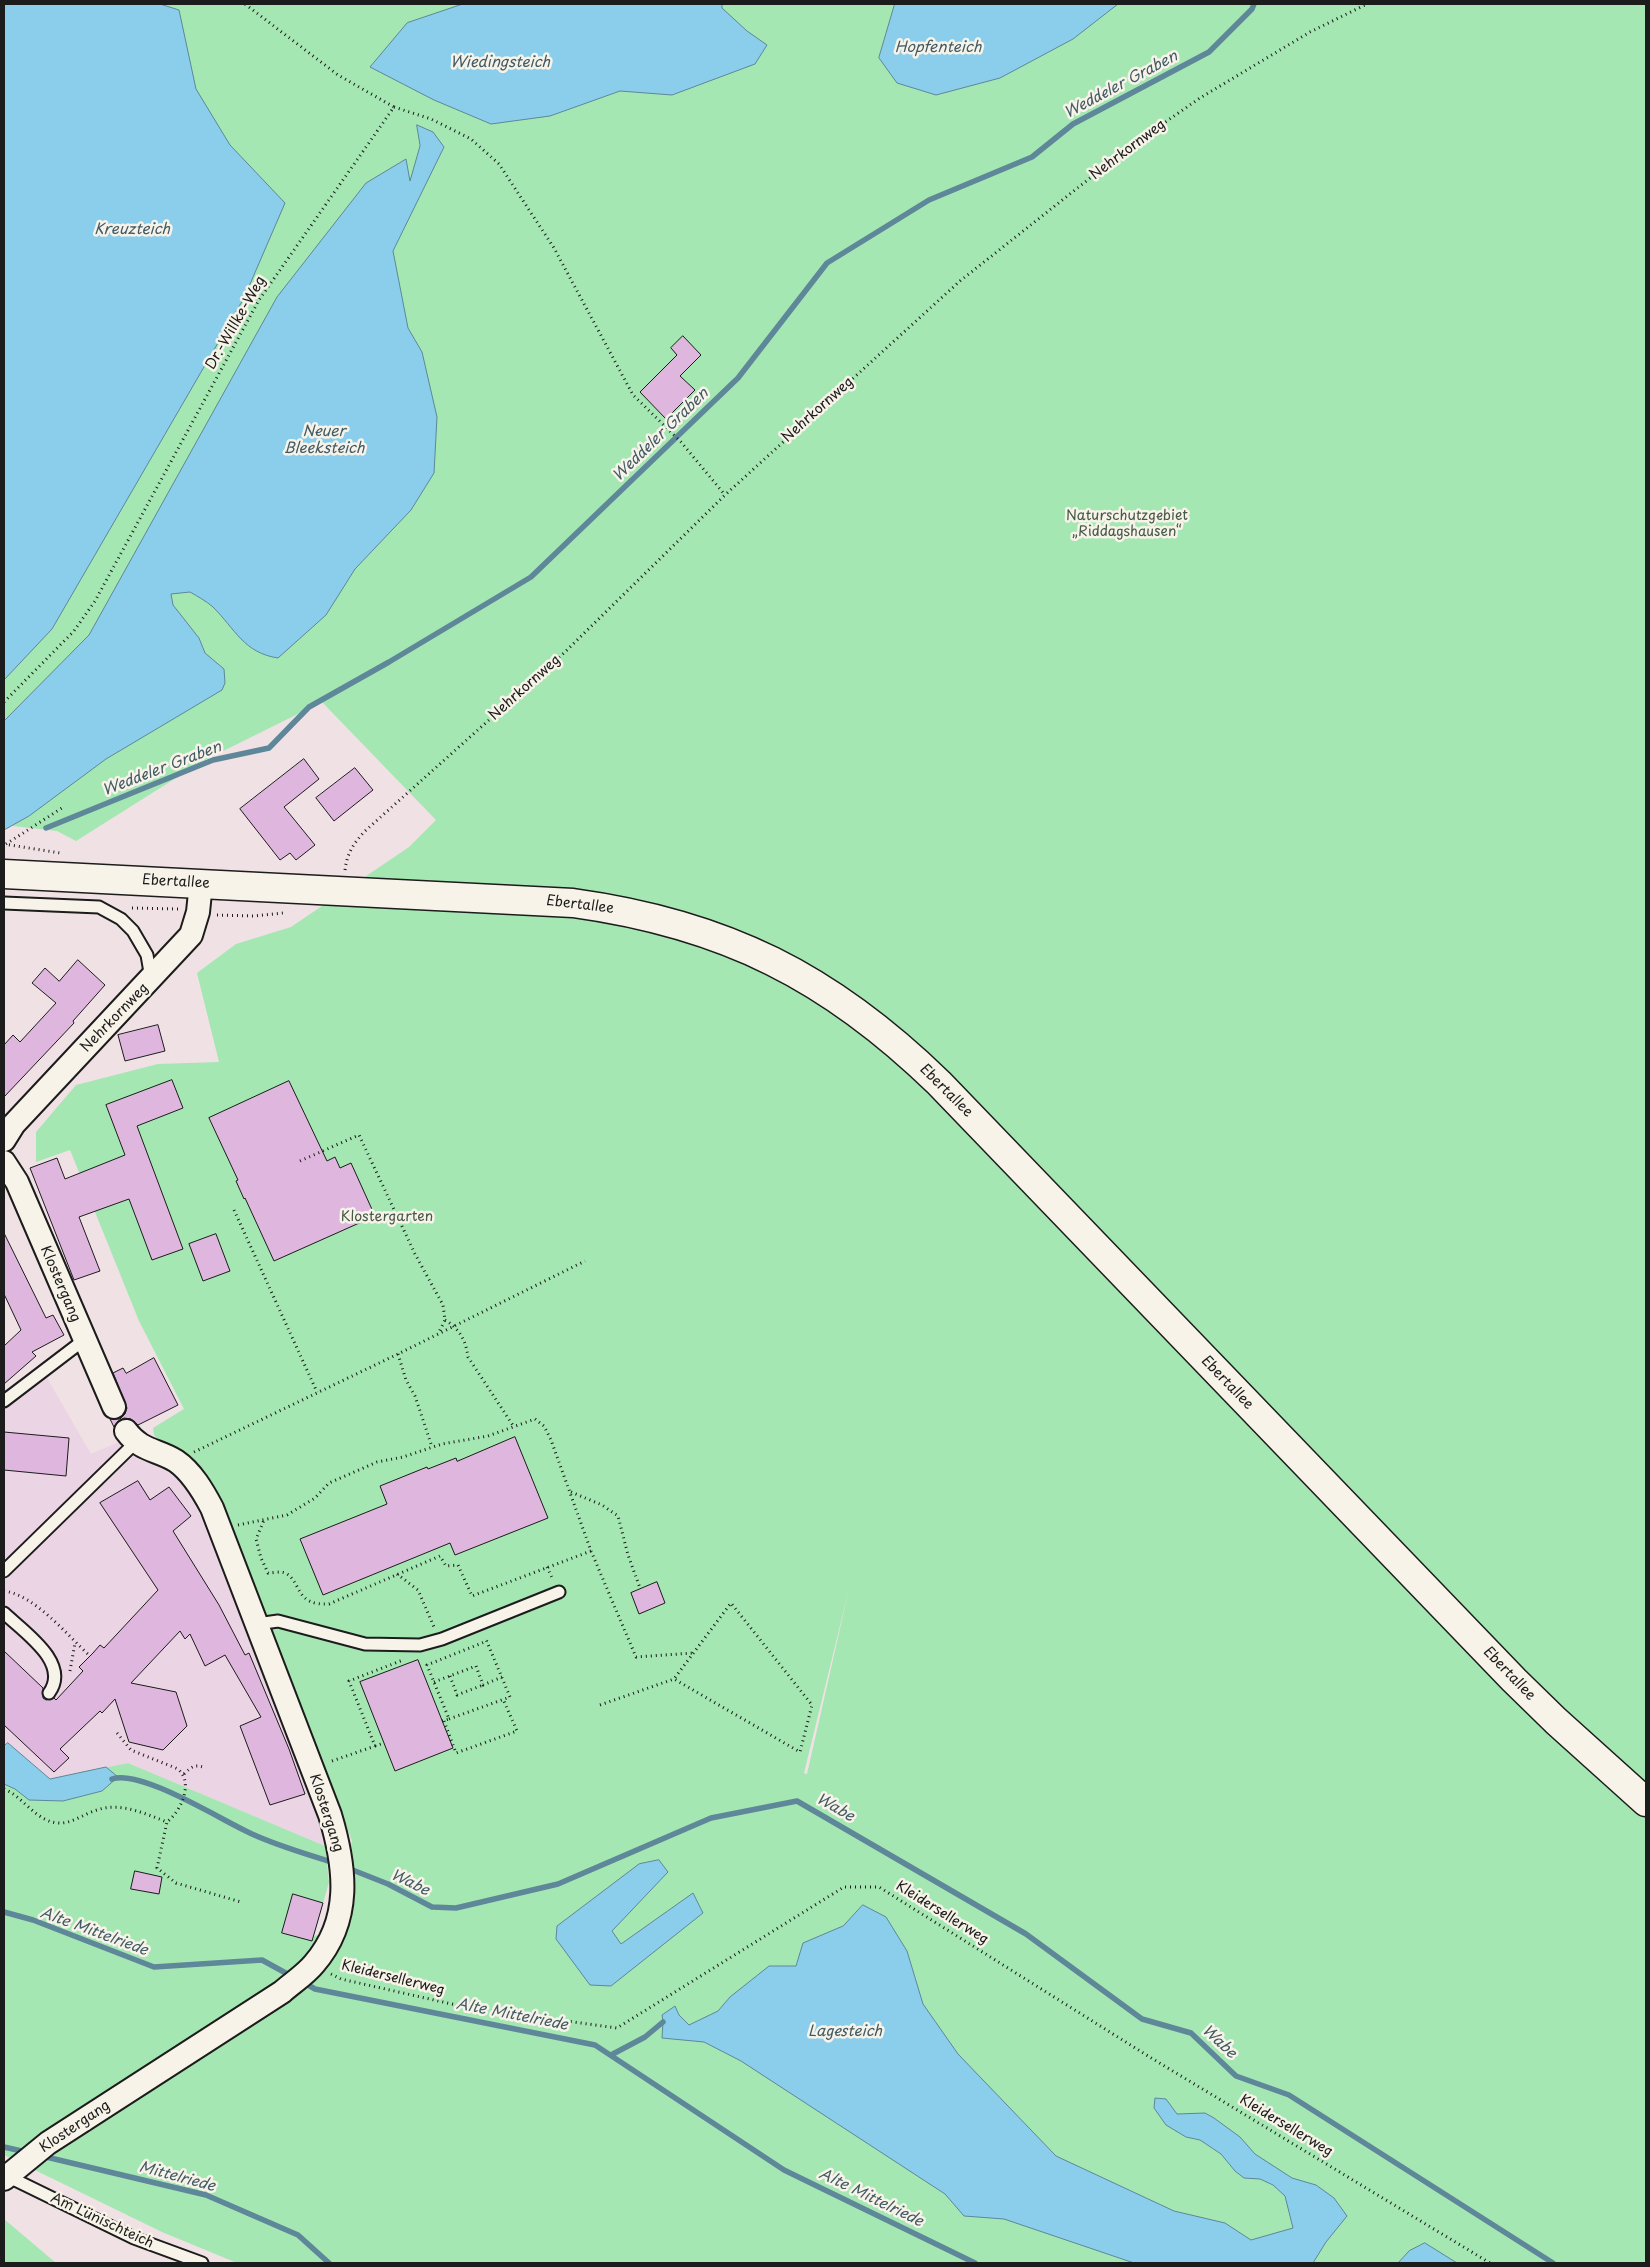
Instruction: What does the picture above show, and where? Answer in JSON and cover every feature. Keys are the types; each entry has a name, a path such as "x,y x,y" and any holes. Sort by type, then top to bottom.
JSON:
{"main road":[{"name":"Ebertallee","path":"4,874 573,903 646,915 700,931 752,951 794,972 850,1006 880,1028 939,1083 1542,1708 1595,1758 1646,1802"}],"street":[{"name":"Nehrkornweg","path":"4,1140 14,1124 151,980 191,935 198,912 201,883"},
{"name":"Klostergang","path":"5,1165 17,1182 114,1408"},
{"name":"Klostergang","path":"5,2177 48,2143 282,1992 312,1966 325,1949 336,1926 340,1911 342,1869 330,1815 220,1528 198,1484 176,1461 130,1437"}],"lane":[{"path":"4,903 99,907 121,918 134,931 148,955 151,980"},
{"path":"4,1401 84,1340"},
{"path":"4,1571 130,1437"},
{"path":"257,1624 278,1621 365,1644 420,1645 480,1624 559,1592"},
{"path":"4,1613 52,1660 55,1676 48,1693"},
{"name":"Am Lünischteich","path":"5,2177 134,2238 202,2263"}],"path":[{"path":"245,4 338,75 394,107 431,119 471,139 499,164 554,248 633,395 672,432 725,495"},
{"name":"Nehrkornweg","path":"343,891 347,858 352,845 365,831 565,652 725,495 960,281 1128,148 1200,98 1310,32 1367,4"},
{"name":"Dr.-Willke-Weg","path":"4,702 74,631 95,600 259,300 394,107"},
{"path":"5,844 62,808"},
{"path":"5,844 57,851 62,855"},
{"path":"300,1161 359,1135 414,1254 443,1305 446,1320 436,1335"},
{"path":"234,1210 317,1392"},
{"path":"176,1461 585,1261"},
{"path":"446,1320 455,1326 467,1344 468,1357 514,1427"},
{"path":"398,1354 406,1380 415,1396 432,1447"},
{"path":"220,1528 287,1515 315,1498 329,1482 377,1462 432,1447 488,1436 535,1419 544,1426 570,1492 590,1551 636,1657 694,1653"},
{"path":"570,1492 602,1505 618,1516 628,1555 640,1588"},
{"path":"264,1520 256,1539 261,1558 268,1573 283,1572 290,1577 300,1594 318,1604 336,1601 440,1556 446,1566 458,1565 472,1596 590,1551"},
{"path":"397,1574 418,1590 438,1640"},
{"path":"4,1591 21,1596 33,1603 90,1656"},
{"path":"600,1704 674,1679 731,1603 812,1705 800,1752 674,1679"},
{"path":"480,1624 510,1697 504,1699 443,1721 456,1753 517,1731 504,1699"},
{"path":"449,1719 427,1665 487,1641"},
{"path":"375,1746 349,1681 417,1655 420,1645"},
{"path":"434,1682 476,1666 483,1685"},
{"path":"450,1676 457,1695 502,1677"},
{"path":"117,1733 131,1750 178,1769 184,1774 185,1790 176,1815 167,1822 157,1868 176,1883 241,1902"},
{"path":"312,1768 384,1743"},
{"path":"184,1774 191,1766 197,1764 206,1768"},
{"path":"4,1789 17,1796 40,1817 54,1822 66,1822 94,1811 119,1806 167,1822"},
{"name":"Kleidersellerweg","path":"312,1966 341,1979 465,2007 618,2028 844,1887 879,1887 1148,2056 1490,2263"}],"shaded area":[{"path":"46,1376 91,1454 121,1441 136,1458 160,1467 178,1479 190,1496 200,1515 298,1761 325,1846 128,1763 50,1779 8,1743 4,1746 4,1401"}],"green space":[{"path":"4,4 1646,4 1646,2263 237,2263 162,2232 4,2155 4,1746 8,1743 50,1779 128,1763 325,1846 329,1882 314,1936 333,1929 352,1841 221,1505 154,1435 153,1428 184,1409 139,1321 70,1150 36,1162 36,1132 76,1085 158,1064 219,1062 197,973 236,944 291,927 409,847 436,820 322,702 203,761 76,841 57,831 4,825","holes":["849,1589 807,1774 804,1773"]},
{"path":"4,2219 56,2263 4,2263"}],"water":[{"name":"Kreuzteich","path":"4,4 160,4 179,10 196,89 230,145 285,203 244,298 52,629 4,680"},
{"name":"Wiedingsteich","path":"463,4 722,4 722,8 747,31 767,45 755,64 672,95 620,91 550,116 491,124 434,100 370,67 407,23"},
{"name":"Hopfenteich","path":"895,4 1118,4 1073,39 1000,78 936,95 897,83 879,58"},
{"name":"Neuer Bleeksteich","path":"417,125 433,132 444,147 393,251 408,328 422,352 437,417 434,473 411,510 355,569 326,615 278,658 266,655 248,645 213,607 199,597 190,592 171,594 173,605 199,638 205,653 224,669 225,683 222,690 106,759 29,816 4,830 4,721 89,635 277,297 366,183 406,159 410,181 420,146"},
{"path":"8,1743 50,1779 106,1767 118,1777 102,1791 63,1801 29,1800 15,1789 4,1784 4,1746"},
{"path":"659,1860 668,1872 612,1931 621,1944 693,1893 703,1913 611,1986 590,1985 556,1939 557,1926 639,1864"},
{"name":"Lagesteich","path":"863,1905 886,1917 907,1951 923,2004 958,2054 1056,2156 1174,2211 1225,2223 1251,2240 1293,2228 1285,2196 1273,2185 1260,2179 1244,2178 1235,2171 1221,2154 1200,2140 1186,2137 1166,2125 1154,2108 1155,2098 1166,2099 1177,2114 1205,2113 1214,2118 1240,2137 1255,2154 1292,2178 1316,2185 1334,2198 1347,2216 1326,2242 1313,2263 1134,2263 1004,2219 964,2216 945,2194 741,2061 704,2042 662,2038 662,2015 675,2006 679,2015 689,2025 718,2011 730,1997 769,1966 796,1966 803,1943 843,1926"},
{"path":"1425,2243 1457,2263 1398,2263 1409,2251"}],"building":[{"path":"683,336 701,355 680,376 695,390 666,419 640,392 677,355 671,348"},
{"path":"304,759 319,779 284,807 315,845 296,860 290,853 280,860 240,809"},
{"path":"355,768 373,790 334,821 316,798"},
{"path":"78,960 105,985 73,1021 74,1023 4,1097 4,1045 13,1035 20,1042 56,1003 32,983 45,968 59,981"},
{"path":"158,1025 165,1051 125,1061 118,1035"},
{"path":"172,1080 183,1108 137,1126 183,1249 152,1260 129,1199 79,1217 100,1271 74,1280 30,1168 57,1158 65,1179 125,1155 106,1105"},
{"path":"289,1081 327,1161 335,1157 340,1168 351,1163 375,1216 274,1261 244,1199 236,1181 238,1180 209,1118"},
{"path":"4,1233 46,1318 53,1315 64,1335 32,1352 36,1356 4,1384 4,1346 21,1330 4,1294"},
{"path":"216,1234 230,1271 203,1281 189,1244"},
{"path":"154,1358 178,1405 138,1425 131,1419 124,1418 118,1421 114,1427 110,1419 120,1419 125,1414 127,1408 113,1373 123,1368 126,1373"},
{"path":"4,1432 69,1438 66,1476 4,1470"},
{"path":"515,1437 548,1518 455,1555 450,1543 323,1595 300,1539 387,1504 380,1486 427,1467 428,1469 456,1458 457,1461"},
{"path":"138,1481 150,1500 169,1487 191,1516 173,1531 219,1605 245,1655 249,1653 289,1749 305,1794 270,1805 240,1726 261,1717 225,1655 205,1666 190,1634 185,1639 180,1631 131,1683 176,1692 187,1726 163,1750 129,1742 115,1699 102,1713 100,1711 60,1749 69,1758 54,1772 4,1725 4,1651 43,1688 43,1698 46,1700 54,1698 56,1700 83,1671 79,1667 100,1645 104,1648 158,1590 100,1503"},
{"path":"657,1582 665,1603 639,1614 631,1593"},
{"path":"418,1660 453,1748 395,1771 360,1682"},
{"path":"135,1871 162,1877 159,1894 131,1889"},
{"path":"293,1894 323,1903 312,1941 282,1933"}],"waterway":[{"name":"Weddeler Graben","path":"46,828 213,760 269,748 309,707 389,662 531,577 738,378 827,263 929,200 1032,157 1073,124 1209,52 1252,9 1254,4"},
{"name":"Wabe","path":"112,1779 125,1778 142,1781 161,1788 262,1838 334,1863"},
{"name":"Wabe","path":"345,1867 388,1884 432,1907 456,1908 558,1884 711,1818 797,1801 1026,1934 1142,2019 1191,2033 1236,2076 1289,2095 1553,2263"},
{"name":"Alte Mittelriede","path":"4,1912 33,1920 154,1967 262,1960 293,1977"},
{"name":"Alte Mittelriede","path":"303,1982 315,1989 595,2045 784,2170 975,2263"},
{"path":"611,2055 645,2037 663,2022"},
{"name":"Mittelriede","path":"4,2147 26,2152"},
{"name":"Mittelriede","path":"42,2156 206,2195 298,2235 329,2263"}],"park label":[{"name":"Naturschutzgebiet „Riddagshausen“","path":"1127,524"},
{"name":"Klostergarten","path":"387,1217"}]}
